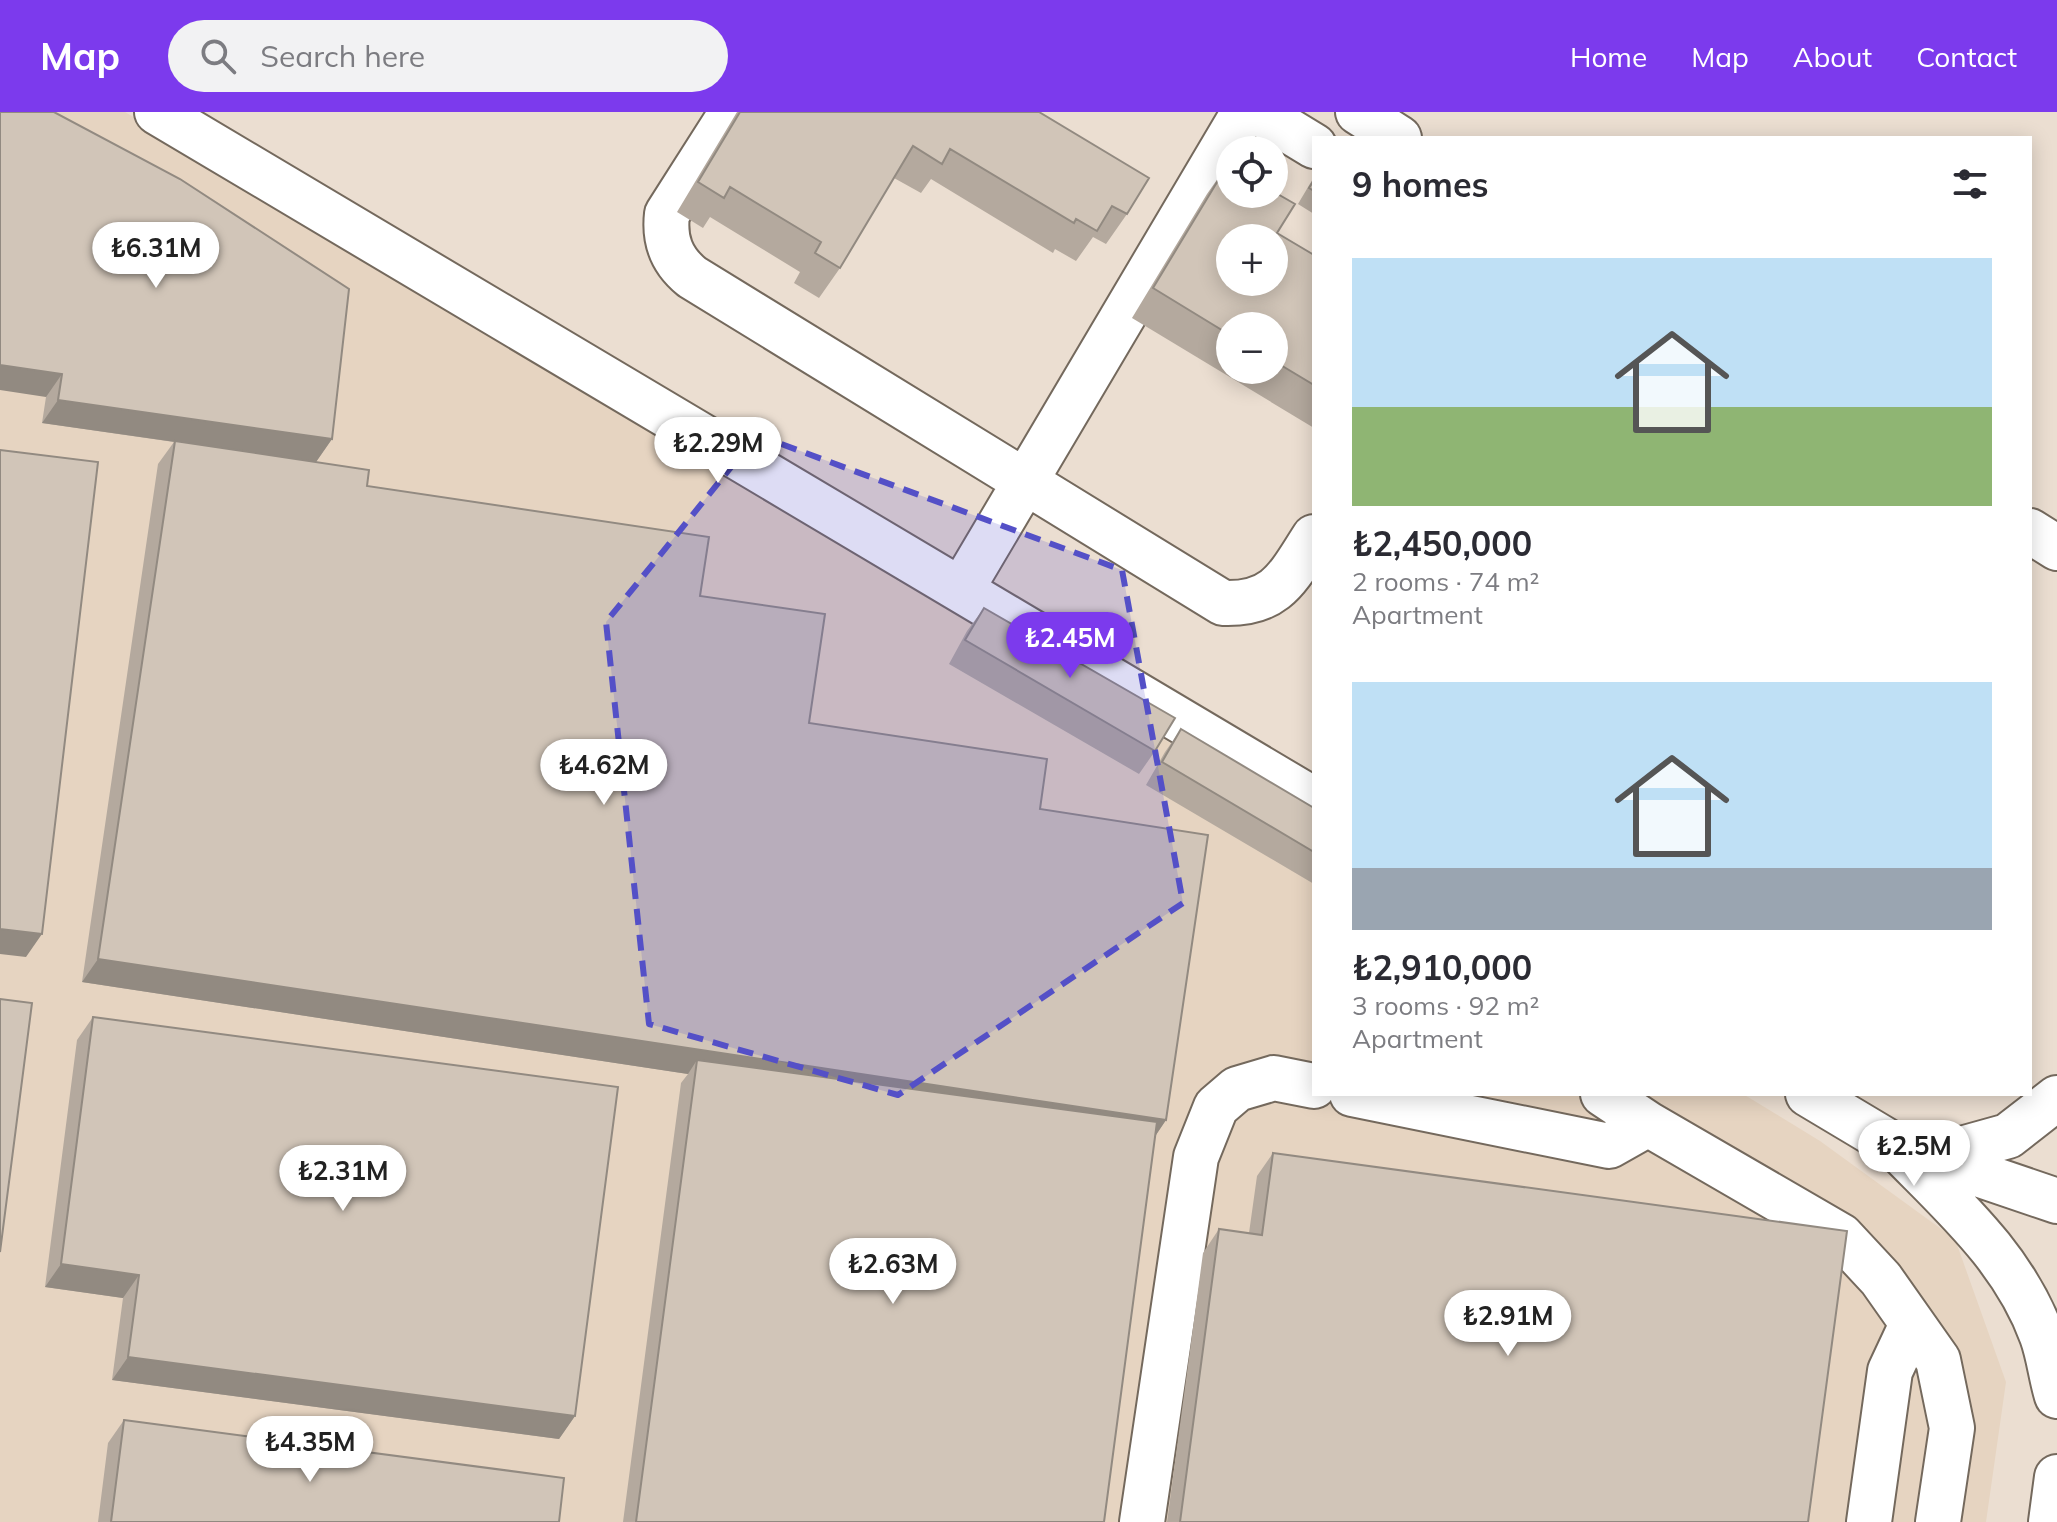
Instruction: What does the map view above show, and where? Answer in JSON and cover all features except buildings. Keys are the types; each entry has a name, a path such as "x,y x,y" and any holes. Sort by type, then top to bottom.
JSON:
{"street":[{"path":"157,112 1312,799"},
{"path":"732,112 667,214 667,240 677,261 692,277 1223,603 1240,603 1272,593 1285,582 1312,540"},
{"path":"961,590 1244,112"},
{"path":"1258,112 1312,145"},
{"path":"1358,112 1396,136"},
{"path":"2032,532 2057,548"},
{"path":"1142,1522 1196,1157 1216,1107 1237,1089 1274,1078 1312,1086"},
{"path":"1362,1096 1609,1146 1648,1124"},
{"path":"1606,1096 1648,1124 1841,1236 1881,1279 1938,1360 1952,1428 1938,1522"},
{"path":"1812,1096 1912,1152 2057,1201"},
{"path":"1912,1152 2008,1136 2057,1098"},
{"path":"1912,1152 1991,1245 2020,1288 2043,1337 2057,1396"},
{"path":"1869,1522 1890,1371 1912,1324"},
{"path":"2051,1522 2057,1477"}],"highlighted area":[{"path":"757,435 1122,570 1183,903 898,1095 649,1024 606,622"}],"shaded area":[{"path":"0,112 125,112 1312,830 1312,1096 1746,1096 1820,1141 1955,1239 2006,1382 1986,1522 0,1522"}]}
